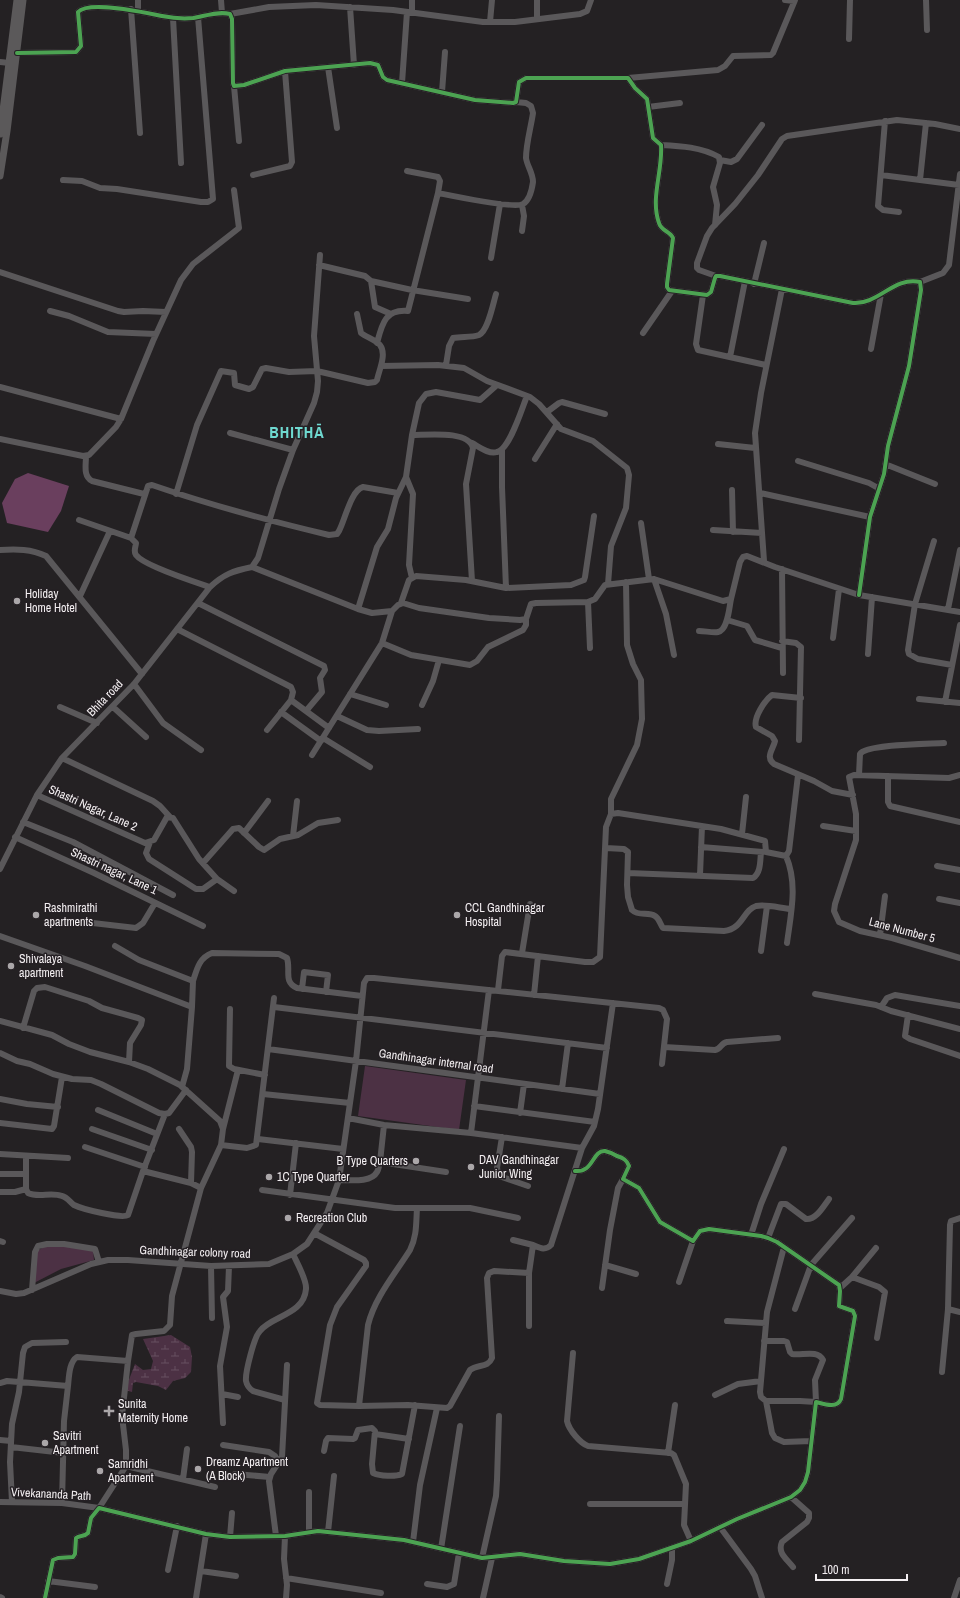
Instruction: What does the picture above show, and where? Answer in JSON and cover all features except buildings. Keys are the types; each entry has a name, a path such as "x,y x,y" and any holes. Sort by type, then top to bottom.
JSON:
{"main road":[{"path":"0,134 2,102 10,63 17,0"},
{"path":"0,173 23,0"}],"street":[{"path":"100,7 101,0"},
{"path":"138,0 138,10"},
{"path":"221,0 222,13"},
{"path":"269,0 269,7"},
{"path":"402,83 409,12 412,0"},
{"path":"490,22 492,0"},
{"path":"537,0 537,19"},
{"path":"16,52 76,52 81,46 78,12 83,8 100,7 131,9 173,18 198,17 222,13 230,14 269,7 316,5 409,12 482,22 515,22 580,14 587,10 591,0"},
{"path":"516,102 519,82 526,78 628,78 718,70 725,66 733,56 771,55 794,0 785,0"},
{"path":"849,39 850,0"},
{"path":"926,0 927,30"},
{"path":"350,7 354,65"},
{"path":"131,9 140,133"},
{"path":"230,14 232,19 232,72 239,141"},
{"path":"63,180 82,181 100,188 124,190 201,202 208,202 213,199 198,17"},
{"path":"173,18 181,163"},
{"path":"442,92 445,52"},
{"path":"0,62 10,63"},
{"path":"234,86 244,85 285,71 370,63 378,65 383,77 387,80 475,100 526,103 531,106 533,113 526,160 532,173 532,186 526,201 522,205 500,204 438,193"},
{"path":"328,67 337,128"},
{"path":"253,175 290,166 292,162 285,71"},
{"path":"628,78 634,88 647,99 658,143 656,211 659,225 662,229 672,235 673,238 667,288 672,291 709,295 716,276"},
{"path":"648,107 680,103"},
{"path":"960,129 906,120 885,121 787,136 782,139 758,175 707,236 697,267 700,270 716,276 754,284 857,303 868,301 895,285 908,282 920,282 943,273 946,270 949,265 958,216 960,174"},
{"path":"885,121 882,175 878,206 883,210 899,212"},
{"path":"920,180 926,123"},
{"path":"658,143 695,148 709,152 719,157 720,160 731,162 737,159 762,125"},
{"path":"715,225 717,205 713,188 720,160"},
{"path":"377,343 383,324 391,314 398,310 408,311 438,193 440,181 438,177 407,172"},
{"path":"882,175 959,185"},
{"path":"0,439 76,456 86,456 108,436 121,419 156,334 181,280 193,264 239,228 234,190"},
{"path":"491,258 500,204"},
{"path":"522,205 524,216 522,231"},
{"path":"754,284 764,243"},
{"path":"320,255 314,336 318,381 314,403 293,450 269,520 258,558 252,567 358,609 372,613 392,611"},
{"path":"319,265 365,276 370,281 468,299"},
{"path":"0,272 118,311 166,312"},
{"path":"370,281 375,307 391,314"},
{"path":"730,357 744,281"},
{"path":"859,595 870,517 885,464 888,446 909,366 921,290 920,282"},
{"path":"764,561 760,493 755,448 756,421 782,289"},
{"path":"643,333 672,291"},
{"path":"446,365 449,346 453,338 478,335 482,333 496,294"},
{"path":"871,349 881,294"},
{"path":"704,295 696,347 701,351 766,365"},
{"path":"50,311 69,316 108,332 156,334"},
{"path":"176,494 197,425 221,371 234,373 235,385 249,389 253,387 264,368 289,372 317,371 372,383 377,380 383,355 380,346 361,333 357,314"},
{"path":"380,366 446,365 464,368 497,385 527,396 539,404 557,424 566,431 593,441 627,468 629,471 626,508 610,546 608,584"},
{"path":"358,609 377,547 388,529 398,493 406,477 417,409 422,398 426,394 436,392 480,400 497,385"},
{"path":"0,387 121,419"},
{"path":"506,588 502,450 510,438 527,396"},
{"path":"547,412 562,402 605,414"},
{"path":"535,459 557,424"},
{"path":"230,433 293,450"},
{"path":"412,435 455,435 468,439 472,443 492,453 502,450"},
{"path":"472,443 466,484 472,582"},
{"path":"718,444 755,448"},
{"path":"86,456 86,474 88,479 144,494"},
{"path":"798,461 869,483 878,488"},
{"path":"885,464 935,484"},
{"path":"312,755 382,643 392,611 401,603 407,585 412,578 409,565 413,494 406,477"},
{"path":"131,538 144,494 147,486 149,485 269,520 333,535 337,534 339,531 354,494 360,488 363,487 398,493"},
{"path":"732,490 733,532"},
{"path":"760,493 870,517"},
{"path":"412,578 425,577 472,582 506,588 571,585 584,580 586,577 594,516"},
{"path":"78,520 131,538 136,542 136,554 144,561 210,587"},
{"path":"641,523 651,579 666,614 674,656"},
{"path":"713,530 762,533"},
{"path":"80,596 110,531"},
{"path":"934,541 915,604 908,646 909,654 918,659 952,665"},
{"path":"0,550 27,550 46,556 142,674"},
{"path":"948,609 960,550"},
{"path":"699,631 720,632 727,620 740,562 743,557 751,556 782,569 859,595 960,612"},
{"name":"Bhita road","path":"0,870 37,795 62,758 134,684 210,587 221,577 233,571 252,567"},
{"path":"782,569 783,673"},
{"path":"382,643 406,654 467,665 473,664 488,647 523,630 526,625 529,607 536,603 588,602 595,599 603,586 608,584 651,579 723,601 731,600"},
{"path":"498,990 502,956 505,952 593,962 600,958 606,828 610,814 611,799 637,745 641,726 641,680 627,646 626,582"},
{"path":"832,638 839,589"},
{"path":"868,654 872,597"},
{"path":"588,602 590,648"},
{"path":"198,603 324,666 324,670 320,678 322,692 306,712"},
{"path":"401,603 406,603 419,608 489,618 526,619"},
{"path":"727,620 747,626 755,640 782,645 796,643 801,647 799,740"},
{"path":"945,702 960,626"},
{"path":"177,629 290,687 293,692 290,700 267,730"},
{"path":"422,705 433,681 439,660"},
{"path":"134,684 164,723 201,750"},
{"path":"350,694 386,705"},
{"path":"801,698 778,696 770,697 757,716 756,726 772,736 774,739 775,744 769,758 770,761 832,791 853,795"},
{"path":"919,699 960,703"},
{"path":"290,700 329,728"},
{"path":"60,707 97,723"},
{"path":"113,707 146,737"},
{"path":"281,712 322,740 370,767"},
{"path":"337,716 367,730 380,731 418,729"},
{"path":"859,775 860,754 865,749 944,743"},
{"path":"62,758 154,801 170,817 173,818 186,841 203,863 218,879 234,892"},
{"path":"786,856 789,851 798,774"},
{"path":"823,826 856,831 856,814 849,777 851,776 949,778 960,775"},
{"path":"888,776 888,802 890,806 960,822"},
{"name":"Shastri Nagar, Lane 2","path":"37,795 140,842 150,842 154,840 165,820 170,817"},
{"path":"742,834 746,797"},
{"path":"244,833 268,800"},
{"path":"293,836 297,801"},
{"path":"610,814 618,813 702,826 742,834 765,841 759,871 753,878 628,873"},
{"path":"203,863 233,829 239,828 262,850 266,849 280,839 302,834 318,823 338,820"},
{"path":"23,822 73,842 172,895"},
{"path":"700,876 702,826"},
{"name":"Lane Number 5","path":"856,831 854,849 835,904 834,911 839,922 860,930 960,958"},
{"name":"Shastri nagar, Lane 1","path":"15,838 203,926"},
{"path":"150,842 146,853 148,859 196,889 203,889 218,879"},
{"path":"701,846 764,852 786,856"},
{"path":"606,848 624,849 628,852 628,897 632,910 639,914 656,916 663,928 724,931 732,930 752,908 757,906 791,909"},
{"path":"786,856 792,870 793,882 786,943"},
{"path":"937,866 960,870"},
{"path":"880,935 885,896"},
{"path":"939,900 960,903"},
{"path":"84,922 136,928 143,923 155,903"},
{"path":"522,953 530,904"},
{"path":"761,951 767,906"},
{"path":"0,936 85,966 192,1007"},
{"path":"115,946 139,960 193,981"},
{"path":"26,1156 26,1189 30,1194 62,1196 74,1205 116,1216 126,1216 129,1212 165,1114 172,1109 184,1088 187,1069 193,981 201,960 212,953 279,954 284,956 288,961 290,984 296,988 362,996"},
{"path":"534,995 538,956"},
{"path":"302,989 304,972 309,972 328,975 326,992"},
{"name":"Gandhinagar colony road","path":"0,1291 16,1294 24,1293 98,1262 128,1260 229,1266 269,1264 293,1254 307,1244 327,1213 339,1180 356,1060 362,996 364,983 367,978 489,990"},
{"path":"23,1028 34,991 37,988 45,987 82,998 102,1008 142,1020 141,1026 130,1043 128,1062"},
{"path":"471,1133 489,990 659,1008 663,1010 667,1019 662,1064"},
{"path":"815,994 881,1007 890,1011 960,1029"},
{"path":"881,1007 887,998 895,994 960,1006"},
{"path":"222,1144 247,1148 256,1145 266,1075 274,998"},
{"path":"513,1240 544,1249 551,1245 582,1148 595,1122 613,1003"},
{"path":"274,1008 607,1048"},
{"path":"230,1009 228,1062 230,1068 266,1075"},
{"path":"908,1015 905,1036 960,1056"},
{"path":"0,1021 52,1035 69,1044 90,1052 148,1069 184,1088 220,1121 223,1129"},
{"path":"664,1046 715,1050 720,1049 724,1042 778,1038"},
{"path":"562,1089 568,1043"},
{"name":"Gandhinagar internal road","path":"268,1050 356,1060 600,1094"},
{"path":"0,1053 17,1061 62,1077 91,1080 159,1114 165,1114"},
{"path":"215,1487 126,1466 126,1450 122,1416 132,1336 136,1334 164,1331 170,1325 172,1296 202,1188 222,1144 223,1129 238,1070"},
{"path":"0,1123 52,1129 58,1107 62,1077"},
{"path":"520,1113 524,1084"},
{"path":"263,1094 350,1103"},
{"path":"0,1099 27,1104 58,1107"},
{"path":"474,1106 595,1122"},
{"path":"98,1110 157,1134"},
{"path":"348,1118 384,1125 471,1133 582,1148"},
{"path":"339,1180 367,1179 373,1177 377,1172 380,1162 384,1125"},
{"path":"92,1129 152,1150"},
{"path":"179,1130 191,1147 191,1183"},
{"path":"502,1137 497,1168 499,1176 504,1179 528,1186"},
{"path":"258,1139 343,1149"},
{"path":"290,1195 296,1143"},
{"path":"84,1147 202,1188"},
{"path":"751,1234 761,1204 784,1149"},
{"path":"575,1171 588,1168 597,1154 606,1151 624,1158 628,1162 629,1166 618,1188 602,1288"},
{"path":"0,1154 68,1158"},
{"path":"380,1162 446,1172"},
{"path":"0,1174 25,1174"},
{"path":"623,1179 639,1188 660,1222 694,1240"},
{"path":"0,1192 15,1192 26,1189"},
{"path":"262,1190 290,1195 382,1206 417,1208 470,1208 518,1218"},
{"path":"768,1238 781,1204 786,1204 806,1219 810,1219 814,1217 829,1199"},
{"path":"359,1406 370,1315 374,1305 414,1242 417,1208"},
{"path":"795,1309 811,1265 852,1218"},
{"path":"942,1372 948,1310 950,1225 953,1219 960,1218"},
{"path":"678,1282 694,1240 700,1231 704,1229 751,1234 768,1238 784,1247 837,1283 840,1288 839,1306 853,1311 855,1316 841,1399 836,1405 800,1401 766,1401 761,1397 760,1392 767,1312 784,1247"},
{"path":"314,1233 366,1263 365,1270 342,1300 330,1325 316,1401 320,1405 415,1405 447,1408 450,1406 470,1370 474,1367 486,1365 492,1358 489,1273 494,1271 529,1273"},
{"path":"32,1290 35,1252 38,1246 55,1243 95,1249 98,1262"},
{"path":"529,1326 529,1273 533,1245"},
{"path":"840,1288 852,1277 876,1248"},
{"path":"285,1400 253,1391 246,1382 246,1376 255,1342 260,1330 292,1311 298,1306 305,1295 306,1283 293,1254"},
{"path":"605,1265 636,1274"},
{"path":"211,1266 212,1318"},
{"path":"223,1422 221,1360 227,1327 223,1297 228,1290 229,1266"},
{"path":"852,1277 879,1287 885,1292 877,1338"},
{"path":"948,1310 960,1312"},
{"path":"727,1321 766,1323"},
{"path":"45,1598 53,1560 58,1558 73,1557 76,1538 88,1534 91,1518 99,1508 206,1534 230,1537 285,1536 309,1532 328,1532 390,1538 482,1558 520,1554 564,1561 610,1564 639,1559 672,1548 691,1541 737,1518 791,1497 800,1490 805,1482 808,1472 816,1402 815,1380 822,1360 820,1355 816,1354 792,1354 787,1342 784,1340 764,1341"},
{"path":"12,1502 10,1470 11,1444 14,1412 20,1381 23,1353 27,1345 66,1342"},
{"path":"573,1353 567,1421 569,1426 582,1443 591,1446 668,1453 674,1455 677,1458 686,1490 684,1525 691,1541"},
{"path":"62,1503 64,1421 71,1364 73,1359 77,1357 128,1361"},
{"path":"276,1536 269,1481 279,1463 282,1452 287,1365"},
{"path":"0,1383 7,1380 68,1386"},
{"path":"715,1395 738,1384 761,1381"},
{"path":"222,1394 238,1397"},
{"path":"766,1401 772,1433 775,1438 784,1442 811,1441"},
{"path":"324,1451 328,1438 355,1438 358,1430 372,1428 376,1431 372,1469 373,1472 377,1474 398,1476 402,1474 415,1405"},
{"path":"668,1453 675,1405"},
{"path":"413,1542 420,1485 437,1408"},
{"path":"482,1558 496,1496 498,1480 499,1416"},
{"path":"441,1549 460,1426"},
{"path":"375,1434 409,1439"},
{"path":"0,1440 11,1444 64,1453"},
{"path":"223,1445 269,1452 275,1456 279,1463"},
{"path":"183,1479 188,1449"},
{"name":"Vivekananda Path","path":"0,1502 62,1503 99,1508 126,1466"},
{"path":"235,1474 270,1477"},
{"path":"328,1532 334,1476"},
{"path":"309,1492 309,1532"},
{"path":"791,1497 809,1512 807,1522 782,1542 780,1547 780,1551 793,1567"},
{"path":"590,1504 685,1504"},
{"path":"230,1537 232,1513"},
{"path":"168,1570 177,1526"},
{"path":"720,1527 751,1569 755,1576 762,1598"},
{"path":"196,1598 206,1534"},
{"path":"285,1536 284,1559 287,1585 286,1598"},
{"path":"667,1584 672,1560 672,1548"},
{"path":"427,1584 447,1587 454,1584 459,1553"},
{"path":"483,1598 492,1558"},
{"path":"201,1571 236,1576"},
{"path":"286,1578 381,1593"},
{"path":"954,1598 960,1580"},
{"path":"48,1581 95,1587"}],"green space":[{"path":"365,1066 466,1080 459,1130 358,1116"},
{"path":"65,1246 93,1251 94,1260 61,1269 34,1283 37,1251 44,1247"},
{"path":"171,1335 190,1347 192,1357 191,1372 185,1378 173,1381 166,1390 158,1386 136,1382 133,1383 132,1392 125,1390 135,1364 143,1370 151,1369 153,1361 143,1339"}],"shaded area":[{"path":"28,473 69,486 61,511 48,532 7,523 2,503 15,479"}],"cycle path":[{"path":"17,53 76,52 81,46 78,12 94,7 105,7 178,18 193,18 216,13 230,14 232,19 234,86 244,85 285,71 370,63 378,65 383,77 387,80 475,100 513,103 516,102 519,82 526,78 628,78 635,88 647,99 653,138 661,145 656,204 660,226 673,238 667,284 669,290 707,295 711,292 716,276 720,276 853,303 870,300 902,283 911,281 920,282 921,290 909,366 888,446 884,474 870,517 859,595"},
{"path":"45,1598 53,1560 58,1558 73,1557 75,1554 76,1538 88,1533 91,1518 99,1508 206,1534 230,1537 285,1536 318,1531 404,1540 482,1558 520,1554 564,1561 610,1564 639,1559 691,1541 737,1519 791,1497 800,1490 805,1482 808,1472 816,1402 826,1405 833,1405 837,1404 841,1399 855,1316 853,1311 839,1306 839,1285 777,1242 768,1238 709,1229 700,1231 693,1241 660,1222 639,1188 623,1179 629,1166 623,1158 605,1151 601,1152 586,1169 575,1171"}],"place":[{"name":"Holiday Home Hotel","path":"17,601"},
{"name":"Rashmirathi apartments","path":"36,915"},
{"name":"CCL Gandhinagar Hospital","path":"457,915"},
{"name":"Shivalaya apartment","path":"11,966"},
{"name":"B Type Quarters","path":"416,1161"},
{"name":"DAV Gandhinagar Junior Wing","path":"471,1167"},
{"name":"1C Type Quarter","path":"269,1177"},
{"name":"Recreation Club","path":"288,1218"},
{"name":"Sunita Maternity Home","path":"109,1411"},
{"name":"Savitri Apartment","path":"45,1443"},
{"name":"Dreamz Apartment (A Block)","path":"198,1469"},
{"name":"Samridhi Apartment","path":"100,1471"}],"district":[{"name":"BHITHĀ","path":"297,432"}]}
